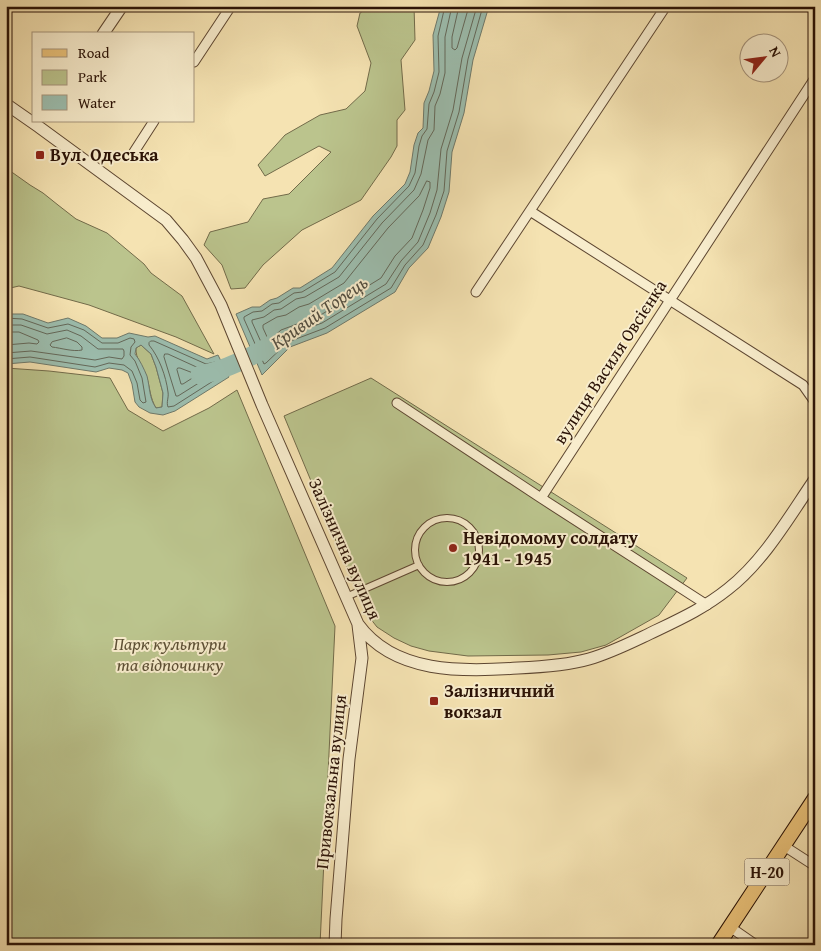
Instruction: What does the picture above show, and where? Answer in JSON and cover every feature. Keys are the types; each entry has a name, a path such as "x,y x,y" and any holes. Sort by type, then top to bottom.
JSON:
{"main road":[{"name":"Н-20","path":"718,945 815,798"}],"street":[{"path":"104,32 122,6"},
{"path":"195,60 231,6"},
{"path":"476,292 666,6"},
{"name":"вулиця Василя Овсієнка","path":"541,498 815,78"},
{"name":"Залізнична вулиця","path":"6,104 32,119"},
{"path":"134,152 153,122"},
{"name":"Залізнична вулиця","path":"41,124 166,220 196,258 221,305 262,405 358,624 365,634 381,647 412,662 452,669 480,671 530,668 589,659 629,643 707,605 729,588 748,571 766,549 815,480"},
{"path":"530,211 803,385 815,402"},
{"path":"397,403 707,605"},
{"path":"452,518 462,521 470,527 476,536 479,546 479,557 475,567 457,581 435,580 419,566 415,556 415,545 418,535 432,521 452,518"},
{"path":"346,598 419,566"},
{"name":"Привокзальна вулиця","path":"335,945 349,759 362,658 358,624"},
{"path":"784,846 815,866"},
{"path":"730,927 756,945"}],"green space":[{"path":"371,6 414,6 415,40 401,60 405,110 397,120 397,146 361,200 302,230 263,265 245,288 231,289 222,265 204,245 210,232 248,222 263,199 289,194 331,152 319,146 265,176 258,165 285,135 320,115 346,109 365,91 371,63 357,26 360,13"},
{"path":"6,168 43,193 76,219 107,233 144,264 151,273 182,296 214,354 176,337 89,305 19,286 6,289"},
{"path":"141,345 151,354 156,367 163,393 162,407 156,408 154,404 146,374 137,356 136,348"},
{"name":"Парк культури та відпочинку","path":"6,368 110,378 128,410 163,431 209,408 237,390 335,626 320,945 6,945"},
{"path":"371,378 687,578 659,615 606,645 581,652 548,655 468,656 429,651 411,646 394,638 377,627 366,613 284,416"}],"water":[{"path":"441,6 489,6 473,60 464,113 452,152 449,192 428,248 409,268 395,292 327,333 290,347 262,375 236,314 252,307 260,307 293,288 300,288 332,268 373,216 405,184 410,172 414,145 418,133 423,128 424,103 434,71 433,35"},
{"path":"6,314 23,314 48,323 68,318 86,326 102,338 117,338 129,333 148,337 155,336 207,359 218,355 229,377 175,411 163,415 150,413 139,407 135,402 128,373 122,370 109,368 96,372 30,362 6,364","holes":["141,345 151,354 163,393 162,407 156,408 151,397 147,376 135,354 136,348"]}],"waterway":[{"name":"Кривий Торець","path":"200,375 239,362 276,342"}],"place":[{"name":"Вул. Одеська","path":"40,155"},
{"name":"Невідомому солдату 1941 - 1945","path":"453,548"},
{"name":"Залізничний вокзал","path":"434,701"}]}
